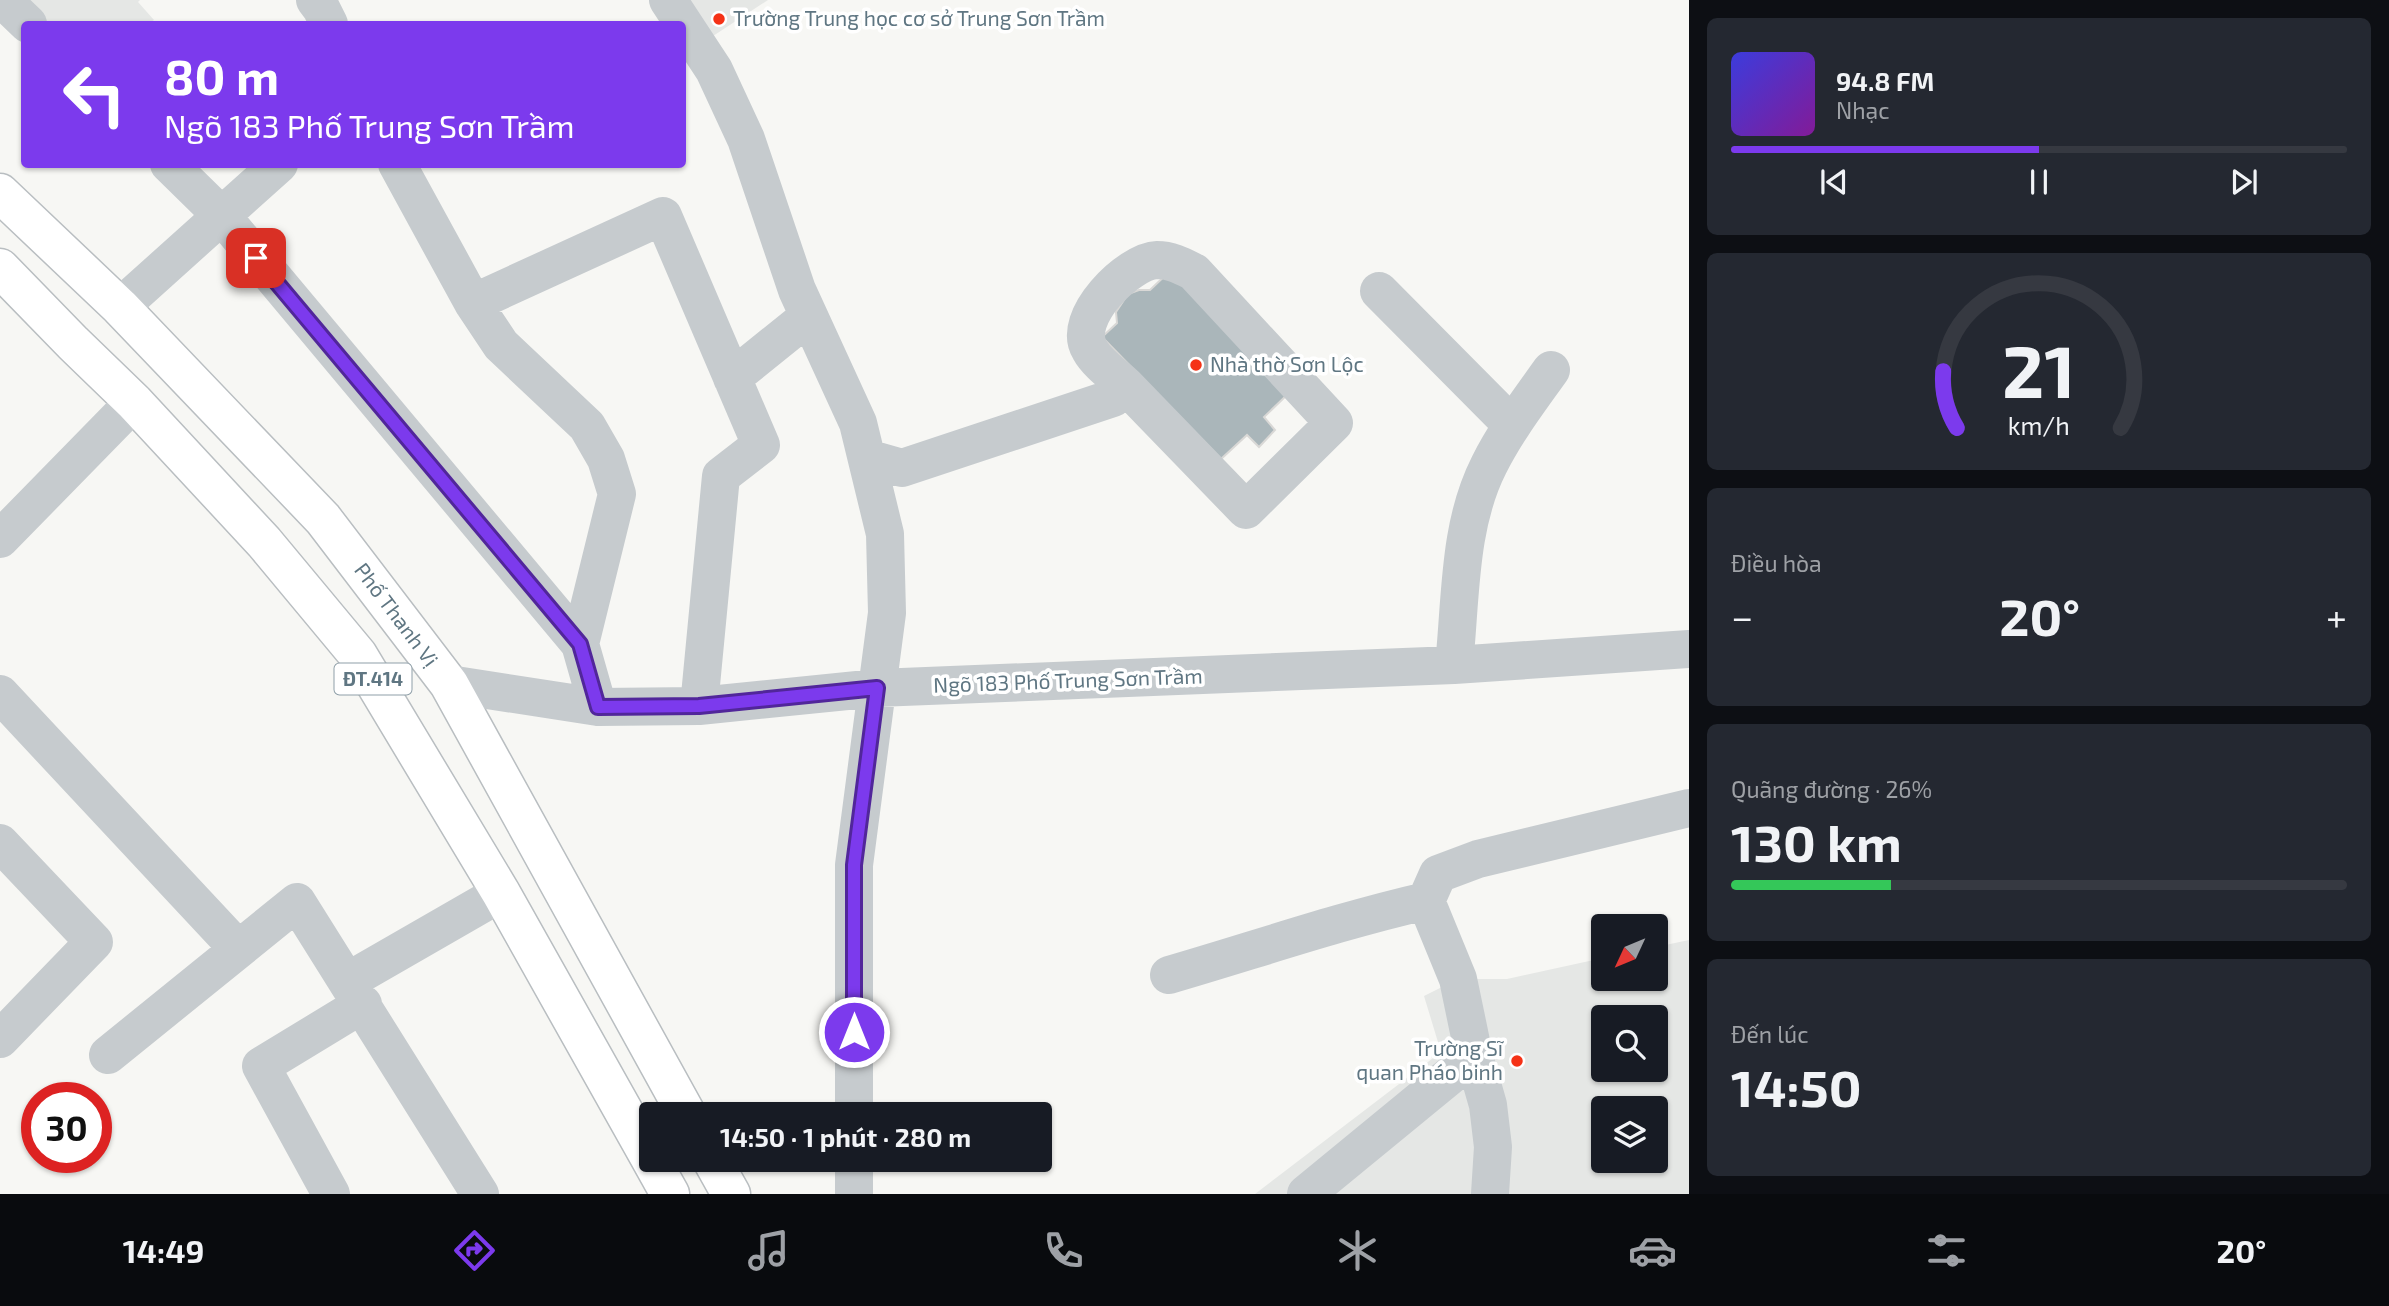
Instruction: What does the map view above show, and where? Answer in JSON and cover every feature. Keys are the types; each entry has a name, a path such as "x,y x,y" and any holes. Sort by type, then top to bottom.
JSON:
{"main road":[{"name":"Phố Thanh Vị","path":"0,193 120,307 323,519 449,684 680,1102"},
{"name":"ĐT.414","path":"0,268 134,402 264,542 358,655 501,893 639,1139"},
{"name":"ĐT.414","path":"658,1172 670,1194"},
{"path":"719,1172 731,1194"}],"street":[{"path":"3,0 25,21"},
{"path":"315,0 327,21"},
{"path":"668,0 682,21"},
{"path":"686,27 714,70 746,139 797,290 858,423 885,534 887,613 854,865 854,1102"},
{"path":"173,168 220,215 580,644 598,707"},
{"path":"120,307 274,168"},
{"path":"399,168 472,303 501,345 587,426 606,459 617,494 580,644"},
{"path":"472,303 663,216 761,445 721,476 699,706"},
{"path":"1155,260 1174,262 1194,272 1334,422 1246,510 1125,385 1089,349 1086,328 1091,310 1104,294 1133,271 1155,260"},
{"path":"1379,291 1512,425"},
{"path":"732,378 808,316"},
{"path":"1454,665 1462,562 1472,512 1488,467 1512,425 1551,370"},
{"path":"867,458 902,468 1113,398 1125,385"},
{"path":"0,539 134,402"},
{"name":"Ngõ 183 Phố Trung Sơn Trầm","path":"449,684 598,707 699,706 877,688 1454,665 1689,649"},
{"path":"0,694 227,937"},
{"path":"1490,1194 1493,1147 1488,1105 1474,1056 1458,979 1426,901 1438,874 1478,859 1689,808"},
{"path":"0,843 94,942 0,1039"},
{"path":"331,1194 261,1066 355,992 501,893"},
{"path":"1169,975 1361,916 1426,901"},
{"path":"108,1055 297,902 480,1194"},
{"path":"1306,1194 1474,1056"},
{"path":"854,1172 855,1194"}],"shaded area":[{"path":"14,0 140,0 138,2 154,20 152,21 35,21"},
{"name":"Trường Trung học cơ sở Trung Sơn Trầm","path":"687,0 768,0 710,38"},
{"name":"Trường Sĩ quan Pháo binh","path":"1689,940 1689,1194 1255,1194 1441,1052 1424,996 1458,979 1507,979 1591,961 1591,991 1668,991 1668,944"}],"building":[{"name":"Nhà thờ Sơn Lộc","path":"1170,271 1289,393 1264,417 1275,430 1259,447 1247,435 1221,459 1102,337 1117,323 1116,312 1128,294 1150,290"}],"place":[{"name":"Trường Trung học cơ sở Trung Sơn Trầm","path":"719,19"},
{"name":"Nhà thờ Sơn Lộc","path":"1196,365"},
{"name":"Trường Sĩ quan Pháo binh","path":"1517,1061"}],"route":[{"path":"256,258 580,644 598,707 699,706 877,688 854,865 854,1032"}]}
